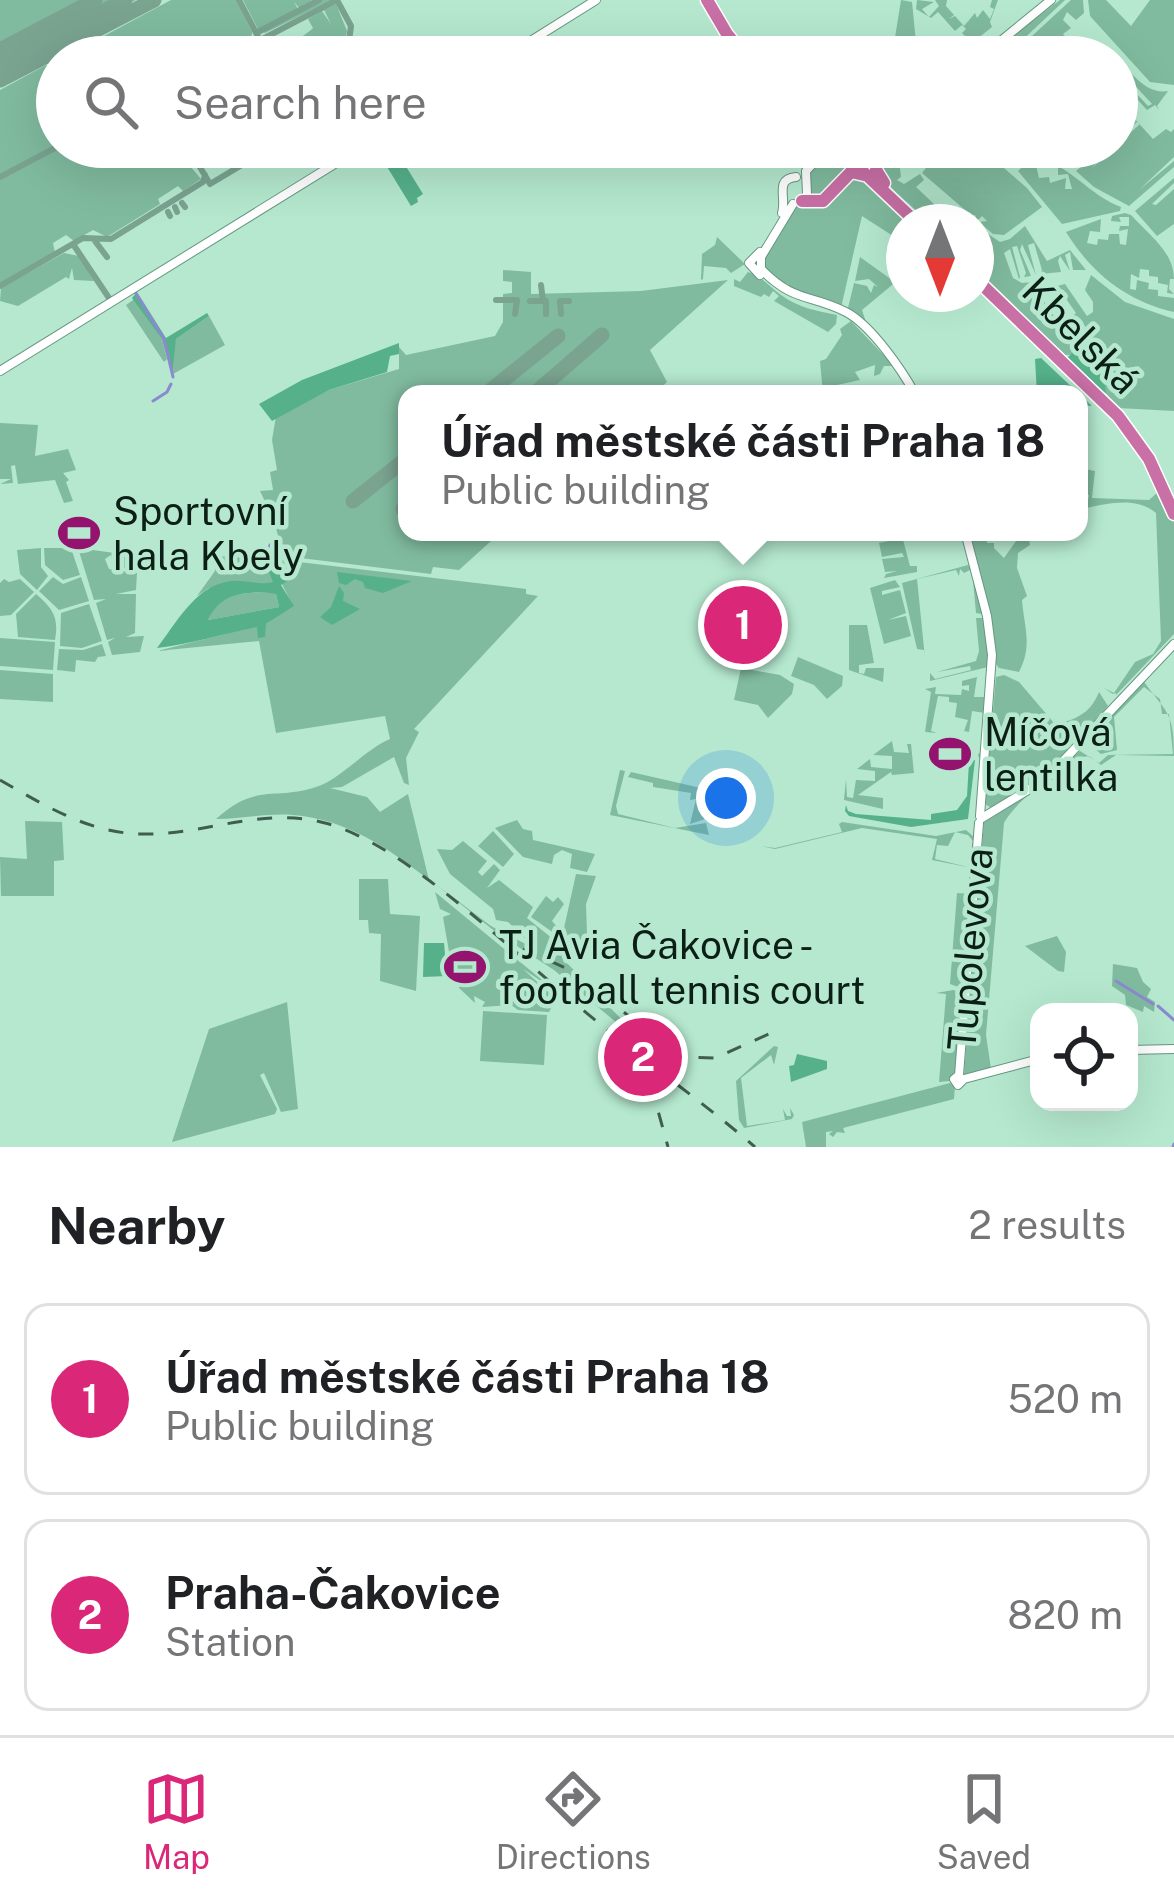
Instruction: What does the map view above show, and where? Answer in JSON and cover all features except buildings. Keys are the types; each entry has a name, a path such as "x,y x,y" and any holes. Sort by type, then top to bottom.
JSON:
{"highway":[{"path":"707,4 729,36"},
{"path":"802,196 824,196 848,168"},
{"path":"856,168 900,204"},
{"path":"858,168 897,197"},
{"path":"876,168 903,204"},
{"path":"802,196 823,201 854,171 878,185"},
{"name":"Kbelská","path":"994,294 1085,385"},
{"name":"Kbelská","path":"1088,388 1124,424 1149,459 1174,510"}],"main road":[{"path":"539,36 596,0"},
{"path":"1004,36 1048,0"},
{"path":"0,371 328,168"},
{"path":"807,168 784,182 783,211 748,263 783,295 848,317 865,329"},
{"path":"810,168 802,196 760,257 761,269 786,292 845,312 865,329 909,385"},
{"path":"796,176 802,196"},
{"path":"783,197 802,196"},
{"name":"Tupolevova","path":"966,541 991,646 985,819 962,1077 1030,1062"},
{"path":"985,819 1059,767 1174,641"},
{"path":"982,802 987,809 985,819"},
{"path":"1138,1050 1174,1049"}],"green space":[{"path":"0,0 136,0 67,36 36,36 36,52 0,71"},
{"path":"171,0 236,0 252,32 252,36 104,36"},
{"path":"243,0 312,0 300,9 294,2 299,11 332,0 265,33 258,29"},
{"path":"901,0 912,2 915,36 895,36"},
{"path":"917,0 934,2 922,9 929,17 916,9"},
{"path":"935,0 947,0 954,15 949,19 955,16 964,26 983,10 990,19 992,0 998,0 992,27 981,36 965,36 962,25 955,31 938,12 931,18 939,6"},
{"path":"1060,0 1065,0 1027,36 1013,36"},
{"path":"1071,0 1083,0 1084,13 1076,20 1067,12 1063,20 1071,28 1063,34 1032,36"},
{"path":"1088,0 1106,0 1131,26 1150,0 1174,0 1174,85 1150,82 1138,69 1138,36 1108,36 1090,16"},
{"path":"336,4 346,36 303,36 313,28 308,19 322,11 331,24 324,10"},
{"path":"36,70 36,155 0,174 0,90"},
{"path":"1138,79 1168,91 1159,110 1155,105 1147,110 1138,95 1148,106 1152,104 1138,89"},
{"path":"1138,126 1153,139 1174,129 1174,157 1139,190 1174,161 1174,167 1129,206 1076,171 1138,168"},
{"path":"36,161 36,168 192,168 201,179 183,191 178,186 158,199 160,204 107,237 93,230 74,241 66,235 53,243 55,253 0,283 0,180"},
{"path":"388,168 407,168 423,194 411,206"},
{"path":"846,168 819,197 811,195 808,170"},
{"path":"883,168 900,168 897,180 904,184 920,174 924,180 916,187 934,204 909,204 887,181"},
{"path":"926,168 1004,168 1042,207 1004,235 994,234 994,204 958,204 922,173"},
{"path":"1037,168 1039,178 1049,177 1050,183 1066,178 1065,189 1072,189 1068,174 1058,175 1061,168 1121,207 1120,211 1062,224 1018,171"},
{"path":"860,173 893,204 886,204 886,231 862,216 841,308 808,293 803,298 761,268 790,207 816,204"},
{"path":"1174,178 1152,204 1174,189 1174,224 1157,236 1135,211"},
{"path":"1125,213 1165,252 1174,279 1169,289 1174,294 1167,293 1168,285 1140,269 1139,278 1131,274 1130,289 1136,290 1137,280 1149,283 1148,289 1158,290 1158,296 1174,298 1174,312 1140,300 1111,282 1066,232 1101,219 1100,232 1090,231 1087,243 1097,245 1098,239 1119,234 1120,244 1126,245 1128,229 1119,231 1120,226 1129,226 1129,217 1111,221 1112,216"},
{"path":"1025,226 1047,261 1070,250 1086,270 1073,270 1070,252 1065,255 1070,271 1060,256 1061,272 1040,274 1034,243 1028,245 1036,275 1022,244 1031,276 1024,277 1017,246 1012,247 1019,279 1010,249 1004,253 1013,278 1033,282 1025,286 1026,291 1036,290 1086,348 1089,332 1080,319 1075,322 1076,313 1057,286 1065,284 1087,316 1093,312 1085,290 1091,275 1125,302 1174,319 1174,411 1118,408 1106,394 1104,368 1110,368 1104,354 1065,355 994,288 994,238 1000,242 1010,239"},
{"path":"717,237 745,264 731,273 704,266 701,280 702,254 715,245"},
{"path":"64,253 79,256 94,281 74,280 72,268 69,279 18,306 0,301 1,288"},
{"path":"860,257 886,276 886,290 862,310 867,325 848,308 854,283 867,286 871,293 874,285 878,287 869,279 855,281"},
{"path":"503,270 531,272 531,294 641,291 728,280 650,350 667,382 664,385 398,385 398,541 491,541 459,570 433,567 431,574 284,556 260,491 273,490 270,472 277,470 272,440 276,416 329,390 399,369 399,347 406,355 495,336 503,322 503,294 512,293 512,282 503,281"},
{"path":"748,272 795,303 837,315 836,324 828,332 774,301 779,296 773,291 761,297 734,286 734,279 740,282"},
{"path":"137,292 166,338 209,316 176,339 172,375 162,339 132,298"},
{"path":"136,298 162,339 164,362 126,305"},
{"path":"209,316 225,345 173,374 176,339"},
{"path":"851,321 894,366 884,366 874,376 875,365 855,372 860,380 822,385 820,361 842,335 840,329"},
{"path":"399,343 399,354 390,356 387,372 329,390 272,421 259,404 302,380"},
{"path":"1073,352 1104,355 1106,394 1067,358"},
{"path":"1041,358 1070,385 1036,385 1035,359"},
{"path":"0,423 38,425 35,456 68,449 76,470 63,473 73,501 64,503 55,480 18,484 15,465 11,466 13,483 0,484 11,479 0,479"},
{"path":"1088,470 1095,471 1092,498 1149,500 1158,492 1174,519 1174,634 1116,695 1104,688 1114,693 1135,662 1153,654 1161,641 1156,513 1132,503 1088,508"},
{"path":"903,541 910,566 917,566 917,572 884,578 897,571 885,572 882,559 904,557 902,553 882,557 879,543"},
{"path":"971,541 994,543 1004,558 1016,541 1029,541 1018,553 1017,568 1027,596 1022,600 1027,644 1019,672 996,664 991,613"},
{"path":"41,548 41,567 48,576 37,590 20,574 17,550"},
{"path":"44,548 71,548 80,575 63,580 45,565"},
{"path":"78,548 137,556 137,569 130,568 133,556 128,557 126,568 119,567 122,555 117,556 115,567 111,555 105,559 109,569 137,573 136,590 116,594 136,594 135,633 126,637 144,636 140,652 112,655 108,642 115,638 107,640 96,603 106,599 94,600"},
{"path":"216,556 526,589 526,594 538,596 414,729 419,732 406,758 409,785 394,757 342,787 330,788 367,797 380,812 408,794 429,880 382,846 331,822 283,815 216,819 254,796 325,783 390,739 385,716 276,733 259,641 157,651 266,624 293,606 274,568 268,568 274,582 263,585 276,594 279,607 208,620 230,597 263,592 209,588 197,596 215,571"},
{"path":"968,565 973,569 982,614 976,613 972,569 964,573 960,569 959,576 956,570 917,579 925,658 924,650 917,649 902,583"},
{"path":"283,566 289,580 281,585 294,606 266,624 265,637 258,638 257,627 157,648 204,592 232,581 273,582 267,567","holes":["276,594 279,607 208,620 231,597"]},
{"path":"337,572 412,581 383,593 355,579 346,585 339,583"},
{"path":"53,577 63,584 81,577 89,601 59,610 39,591"},
{"path":"20,579 34,592 11,615 0,616 0,583"},
{"path":"895,580 900,587 882,591 882,595 900,590 906,613 888,620 906,616 911,636 884,644 870,588"},
{"path":"339,586 343,601 360,609 332,625 320,617 331,607"},
{"path":"36,594 53,614 55,640 18,637 16,614"},
{"path":"89,604 102,641 82,648 60,646 61,613"},
{"path":"976,618 985,618 988,667 930,681 930,673 935,679 971,670 970,666 937,672 976,661"},
{"path":"849,625 867,625 874,663 859,665 859,673 884,668 883,682 849,670"},
{"path":"0,638 55,642 53,670 0,666"},
{"path":"102,644 106,656 95,662 76,660 75,672 57,670 59,649 83,650"},
{"path":"798,657 843,676 842,686 827,699 814,685 791,676"},
{"path":"741,668 780,675 794,684 792,694 768,718 758,705 734,700"},
{"path":"0,670 53,674 53,702 0,699"},
{"path":"1004,675 1019,682 1072,744 1041,779 993,809 985,804 996,677"},
{"path":"977,677 974,697 987,697 984,758 978,754 985,713 972,711 969,732 964,731 968,720 955,717 957,703 949,702 949,697 938,696 931,731 937,733 925,732 931,692 925,689 936,687 935,694 961,695 962,689 969,691 962,681"},
{"path":"1142,679 1153,694 1144,687 1114,717 1117,750 1101,754 1088,743"},
{"path":"1099,692 1108,706 1084,733 1073,732 1065,722 1086,711"},
{"path":"1169,719 1174,756 1116,755 1101,765 1095,760 1099,763 1108,755 1173,754"},
{"path":"892,741 894,752 909,753 907,744 911,744 914,773 891,772 858,795 883,798 883,809 844,800 846,779 847,797 853,798 856,780 875,781 875,771 857,769 870,759 871,767 892,769 892,756 873,755"},
{"path":"1080,751 1088,756 1080,758 1053,774"},
{"path":"975,760 968,819 911,827 849,816 845,811 846,805 856,814 931,820 931,814 957,810 967,796 969,762"},
{"path":"620,770 625,771 618,814 675,828 706,823 709,835 610,815"},
{"path":"631,772 701,788 705,819 690,824 696,799 690,800 691,793 653,787 653,783 628,777"},
{"path":"1027,796 1004,823 986,1035 991,1069 964,1075 984,822"},
{"path":"517,820 523,829 532,831 533,840 595,854 587,872 570,868 572,854 562,850 554,855 552,864 523,857 495,828"},
{"path":"25,821 62,822 64,860 54,861 54,896 1,896 0,857 27,859"},
{"path":"842,822 936,836 955,832 948,846 937,845 935,859 972,868 932,860 937,839 862,828 775,849 761,846 775,848 842,832"},
{"path":"966,830 975,838 972,862 973,841 955,832"},
{"path":"493,831 514,854 503,867 478,846"},
{"path":"463,841 487,861 478,872 482,876 494,864 500,870 487,888 499,880 533,907 527,918 553,939 566,938 576,874 596,876 586,904 587,934 565,961 627,1025 624,1029 554,970 497,933 434,883 491,926 537,950 508,922 496,920 493,909 450,874 437,849 452,850"},
{"path":"359,879 388,879 390,914 420,916 416,991 380,981 381,934 369,933 368,920 359,920"},
{"path":"435,892 553,989 523,969 556,999 549,1012 518,1010 511,1005 482,1007 485,1002 474,996 475,1003 459,988 459,971 452,969 443,917 451,914 440,909"},
{"path":"957,893 971,894 961,988 950,984"},
{"path":"546,896 553,902 558,897 564,904 552,921 563,934 558,936 531,917"},
{"path":"1057,936 1066,952 1064,972 1025,946"},
{"path":"424,943 444,943 447,976 423,977"},
{"path":"1113,964 1137,968 1151,989 1147,997 1155,1002 1154,1012 1144,1006 1143,1012 1138,1010 1138,1003 1126,1003 1125,995 1112,986"},
{"path":"936,993 963,993 956,1073 950,1081 939,1082 946,994"},
{"path":"287,1002 298,1109 281,1112 264,1073 260,1075 277,1109 275,1114 172,1142 209,1029"},
{"path":"483,1011 547,1015 544,1065 480,1061"},
{"path":"778,1047 774,1065 771,1055 741,1078 747,1126 785,1120 783,1109 791,1116 790,1108 794,1115 792,1119 744,1128 736,1081"},
{"path":"797,1054 827,1061 827,1069 791,1082 789,1066 794,1065"},
{"path":"950,1083 955,1086 954,1099 843,1128 845,1133 833,1137 829,1134 833,1131 826,1132 826,1147 806,1147 802,1122"}],"waterway":[{"path":"135,292 164,339 173,377"},
{"path":"153,401 171,384"},
{"path":"268,553 270,545"},
{"path":"1116,981 1153,1004"},
{"path":"1158,1006 1174,1020"}],"taxiway":[{"path":"239,0 258,36"},
{"path":"256,33 319,0"},
{"path":"337,0 351,26 350,36"},
{"path":"268,36 337,0"},
{"path":"29,66 36,63"},
{"path":"0,177 36,158"},
{"path":"200,168 210,184 237,168"},
{"path":"0,286 83,238 111,239 203,182 205,175"},
{"path":"182,203 185,207"},
{"path":"175,207 177,212"},
{"path":"168,212 170,216"},
{"path":"95,241 107,257"},
{"path":"73,244 109,298"},
{"path":"541,285 543,301"},
{"path":"496,300 517,300 515,314"},
{"path":"530,301 546,301 546,314"},
{"path":"561,314 560,301 569,301"}],"runway":[{"path":"0,50 95,0"},
{"path":"56,36 125,0"},
{"path":"85,36 154,0"},
{"path":"0,65 36,46"},
{"path":"0,80 36,61"},
{"path":"544,385 602,335"},
{"path":"497,385 558,336"},
{"path":"353,501 398,465"}],"railway":[{"path":"0,780 69,817 124,833 167,833 279,818 325,823 356,834 456,901 755,1147"},
{"path":"523,949 570,970 681,1057 715,1058 771,1033"},
{"path":"628,1063 652,1089 668,1147"}],"place":[{"name":"Sportovní hala Kbely","path":"79,533"},
{"name":"Úřad městské části Praha 18","path":"743,625"},
{"name":"Míčová lentilka","path":"950,754"},
{"name":"TJ Avia Čakovice - football tennis court","path":"465,967"},
{"name":"Praha-Čakovice","path":"643,1057"}]}
